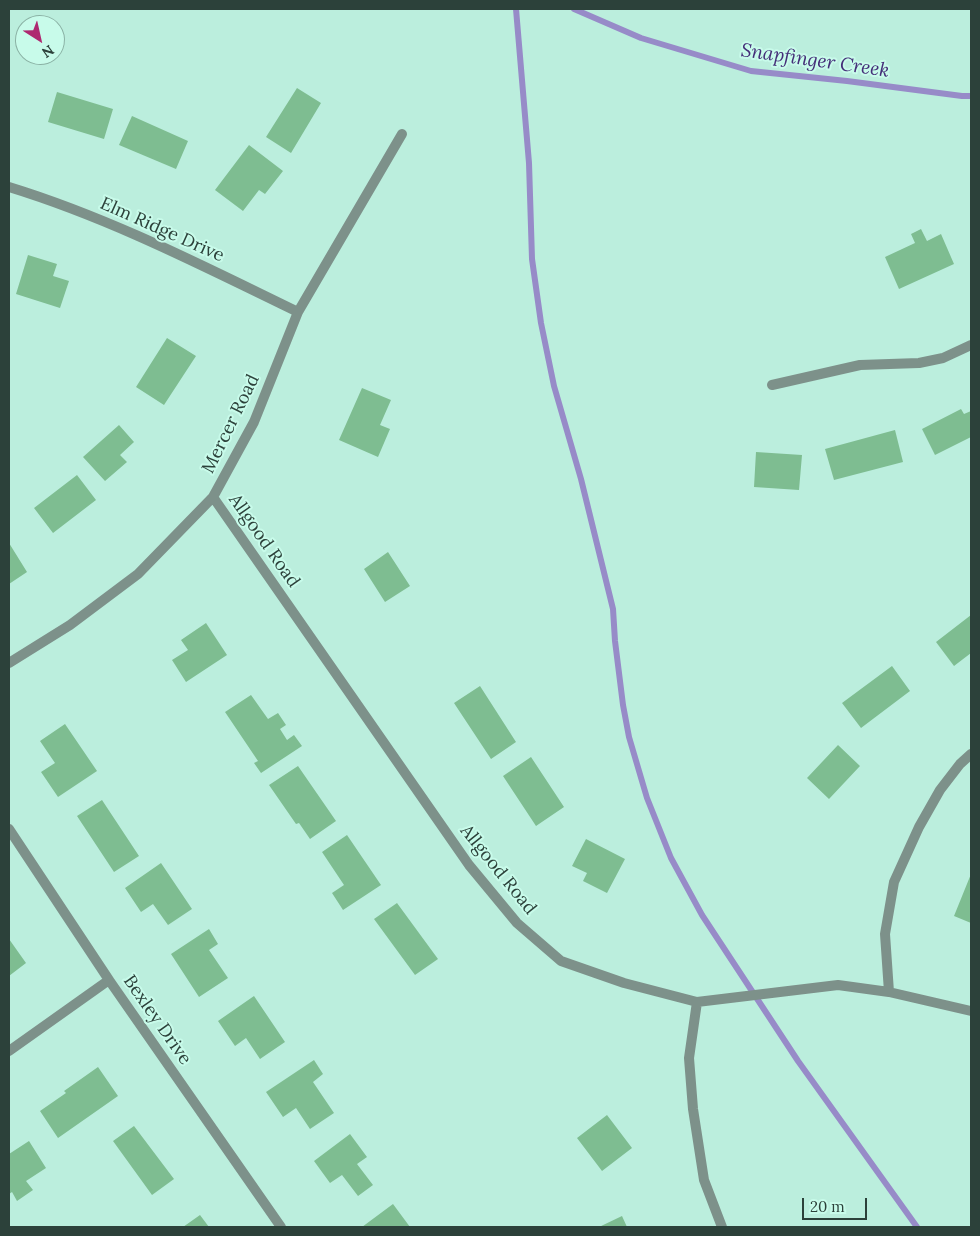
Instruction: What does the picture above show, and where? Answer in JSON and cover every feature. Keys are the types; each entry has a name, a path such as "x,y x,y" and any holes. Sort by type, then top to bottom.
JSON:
{"street":[{"name":"Mercer Road","path":"9,663 70,625 138,574 213,497 254,422 298,312 402,134"},
{"name":"Elm Ridge Drive","path":"9,187 114,225 172,250 298,312"},
{"path":"772,385 860,365 919,363 942,358 971,345"},
{"name":"Allgood Road","path":"213,497 470,865 517,923 561,961 624,983 697,1002 838,986 889,992 971,1011"},
{"path":"889,992 885,934 894,882 919,827 940,790 960,764 971,754"},
{"name":"Bexley Drive","path":"9,829 109,980 281,1227"},
{"path":"9,1051 109,980"},
{"path":"697,1002 689,1058 693,1109 704,1180 722,1227"}],"building":[{"path":"297,88 321,103 291,153 266,137"},
{"path":"57,92 113,109 104,139 48,122"},
{"path":"132,116 188,141 176,169 119,145"},
{"path":"249,145 283,171 265,194 259,190 243,211 215,190"},
{"path":"921,229 927,241 941,234 954,264 899,289 885,257 915,243 911,234"},
{"path":"28,255 57,264 53,276 69,281 60,308 16,294"},
{"path":"167,338 196,356 164,405 136,387"},
{"path":"362,388 391,400 380,425 390,429 378,457 339,440"},
{"path":"961,409 964,414 971,411 971,437 935,455 922,429"},
{"path":"119,425 134,442 120,455 127,462 105,481 83,457"},
{"path":"895,430 903,462 834,480 825,449"},
{"path":"756,452 802,455 799,490 754,487"},
{"path":"77,475 96,500 53,533 34,508"},
{"path":"9,543 27,572 9,584"},
{"path":"388,552 410,586 385,602 364,569"},
{"path":"971,615 971,653 954,666 936,642"},
{"path":"206,623 227,655 186,682 172,660 188,650 181,640"},
{"path":"892,666 910,691 861,728 842,703"},
{"path":"480,686 516,742 491,759 454,703"},
{"path":"251,695 268,719 278,713 286,725 280,729 287,740 294,735 302,746 261,773 254,763 258,761 225,712"},
{"path":"65,724 97,771 58,797 41,772 55,763 40,741"},
{"path":"838,745 860,766 829,799 807,778"},
{"path":"531,757 564,807 536,826 503,776"},
{"path":"298,766 336,821 310,839 299,823 296,824 269,785"},
{"path":"102,800 139,856 114,872 77,816"},
{"path":"347,835 381,885 343,910 332,893 344,885 322,852"},
{"path":"586,839 625,859 607,893 583,881 587,873 572,866"},
{"path":"161,863 192,909 168,925 153,904 141,912 125,888"},
{"path":"971,874 971,923 954,916"},
{"path":"397,903 438,959 415,975 374,919"},
{"path":"209,929 218,944 209,950 228,978 199,997 171,954"},
{"path":"9,939 26,963 9,976"},
{"path":"254,996 285,1042 260,1059 246,1038 235,1046 218,1021"},
{"path":"314,1060 323,1074 313,1082 334,1113 310,1129 296,1108 283,1117 266,1092"},
{"path":"98,1067 118,1096 58,1138 40,1111"},
{"path":"607,1115 632,1148 602,1171 577,1138"},
{"path":"134,1126 174,1179 152,1195 113,1141"},
{"path":"350,1134 367,1157 357,1164 373,1185 358,1196 342,1175 330,1183 314,1161"},
{"path":"29,1141 46,1168 26,1181 33,1190 17,1201 12,1192 9,1194 9,1154"},
{"path":"393,1204 410,1227 362,1227"},
{"path":"200,1215 209,1227 183,1227"},
{"path":"622,1216 627,1227 599,1227"}],"waterway":[{"path":"516,9 529,163 532,259 541,323 554,386 581,479 613,609 623,705 629,737 647,798 671,858 702,915 798,1061 917,1227"},
{"name":"Snapfinger Creek","path":"574,9 641,38 751,71 971,96"}]}
